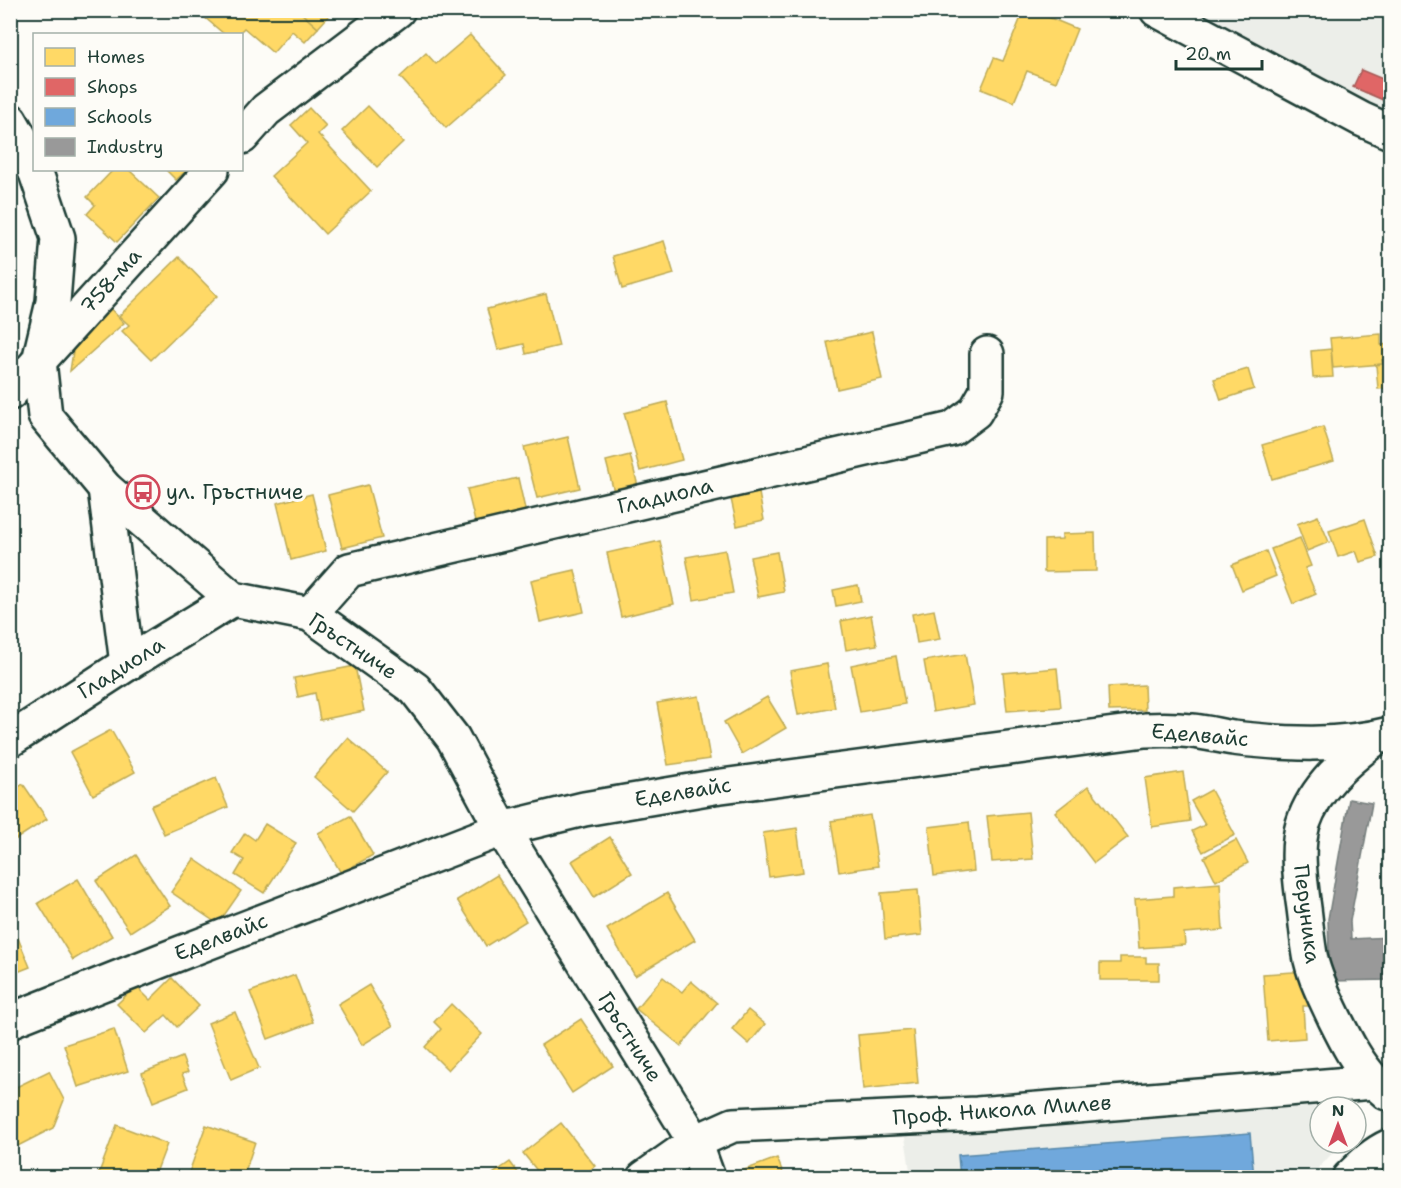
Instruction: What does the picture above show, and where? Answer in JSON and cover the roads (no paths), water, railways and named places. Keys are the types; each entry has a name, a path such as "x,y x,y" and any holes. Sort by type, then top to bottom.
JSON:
{"street":[{"path":"243,136 266,110 398,10"},
{"path":"1157,10 1361,119 1390,132"},
{"name":"Гръстниче","path":"10,120 33,164"},
{"name":"Гръстниче","path":"36,171 58,238 53,302 39,361 45,416 105,488 233,598 310,614 415,689 453,738 502,829 695,1142 708,1178"},
{"name":"758-ма","path":"10,393 211,171"},
{"name":"Гладиола","path":"310,614 349,570 952,429 975,412 987,391 987,354"},
{"path":"105,488 126,664"},
{"name":"Гладиола","path":"10,740 126,664 233,598"},
{"name":"Еделвайс","path":"10,1022 150,965 502,829 584,809 714,787 1145,730 1172,729 1300,743 1383,736"},
{"name":"Перуника","path":"1382,1089 1350,1048 1315,975 1301,889 1299,842 1303,824 1321,789 1353,756 1383,736"},
{"name":"Проф. Никола Милев","path":"644,1178 695,1142 733,1125 977,1114 1382,1089"},
{"path":"1349,1178 1365,1162 1390,1146"}],"place":[{"name":"ул. Гръстниче","path":"143,492"}]}
